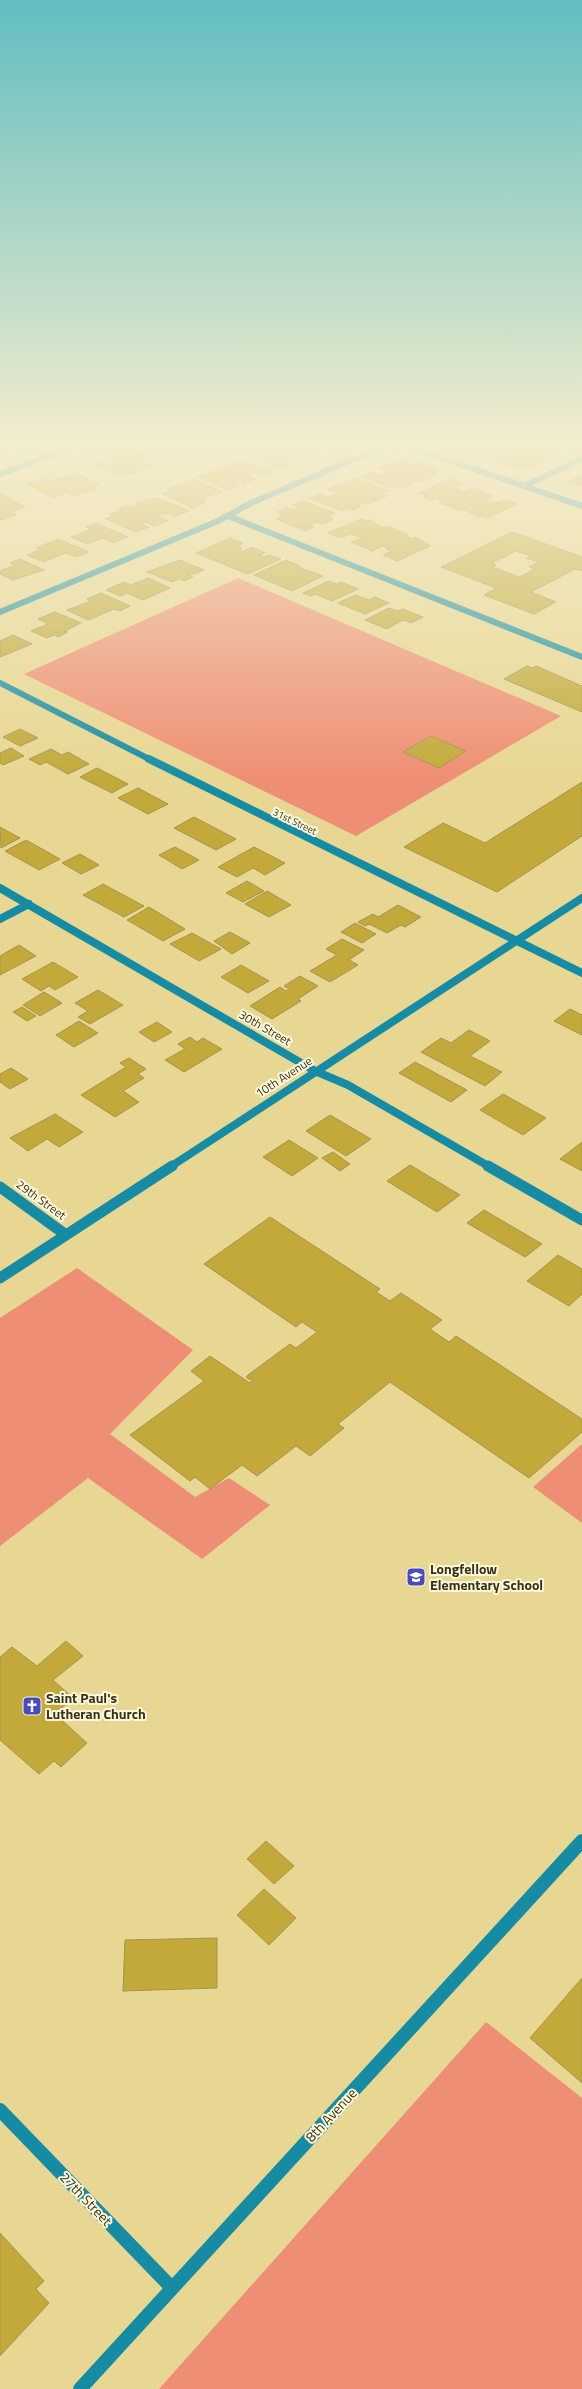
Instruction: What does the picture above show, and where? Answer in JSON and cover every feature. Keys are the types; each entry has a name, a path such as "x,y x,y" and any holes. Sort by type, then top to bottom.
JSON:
{"street":[{"path":"0,612 127,558"},
{"path":"335,558 582,656"},
{"name":"31st Street","path":"1,684 234,802 582,973"},
{"name":"30th Street","path":"0,888 315,1071 348,1085 582,1220"},
{"name":"10th Avenue","path":"0,1278 582,898"},
{"path":"0,919 28,904"},
{"name":"29th Street","path":"0,1187 66,1235"},
{"name":"8th Avenue","path":"80,2389 582,1841"},
{"name":"27th Street","path":"0,2110 172,2288"}],"shaded area":[{"path":"238,578 561,716 356,836 24,674"},
{"path":"77,1268 193,1350 110,1434 195,1497 229,1478 270,1505 202,1559 88,1478 0,1546 0,1318"},
{"path":"582,1444 582,1523 533,1487"},
{"path":"486,2022 582,2098 582,2389 159,2389"}],"building":[{"path":"35,558 52,558 43,562"},
{"path":"210,558 281,559 248,574"},
{"path":"391,558 403,558 397,561"},
{"path":"458,558 501,558 492,563 496,565 492,567 519,577 535,569 529,567 538,562 528,558 582,558 582,571 575,569 531,592 556,602 534,614 484,595 496,588 441,567"},
{"path":"20,559 44,570 13,580 0,574 0,571 15,565 10,563"},
{"path":"180,560 204,570 194,574 187,574 193,577 184,581 179,579 172,582 147,572"},
{"path":"286,560 300,566 298,567 323,576 292,591 254,575"},
{"path":"148,578 170,588 143,600 127,593 120,596 106,590 124,582 131,585"},
{"path":"329,581 337,584 341,582 358,589 332,601 315,594 311,596 303,593"},
{"path":"101,593 130,606 120,611 114,609 88,620 67,610 91,601 87,599"},
{"path":"355,595 369,600 375,597 389,603 365,614 338,603"},
{"path":"389,608 398,611 403,609 423,617 411,623 403,620 387,629 365,620"},
{"path":"55,612 81,623 65,631 68,632 58,637 54,635 47,638 31,631 48,624 38,619"},
{"path":"13,635 32,644 0,657 0,641"},
{"path":"527,666 532,668 536,666 582,686 582,712 504,679"},
{"path":"20,729 38,738 20,746 3,737"},
{"path":"431,736 466,751 439,768 403,752"},
{"path":"11,748 24,756 3,765 0,763 0,753"},
{"path":"51,749 62,755 68,752 89,764 68,774 46,762 40,765 29,759"},
{"path":"97,768 128,784 112,793 80,777"},
{"path":"582,782 582,836 497,892 404,847 443,823 485,843"},
{"path":"138,788 168,804 148,814 118,798"},
{"path":"194,817 236,839 216,850 174,828"},
{"path":"0,827 20,838 1,848"},
{"path":"26,840 60,859 39,870 5,851"},
{"path":"175,847 199,860 182,869 159,855"},
{"path":"254,847 285,863 265,875 253,868 237,877 218,867"},
{"path":"80,854 99,865 81,874 62,863"},
{"path":"247,881 264,891 243,902 226,893"},
{"path":"103,884 144,906 124,917 83,895"},
{"path":"267,891 291,905 269,917 245,904"},
{"path":"398,905 421,917 405,927 401,925 387,933 369,924 365,926 358,922 373,914 378,917"},
{"path":"149,907 185,929 163,941 127,920"},
{"path":"355,923 376,934 362,943 341,932"},
{"path":"230,932 250,943 232,954 214,941"},
{"path":"192,933 221,949 199,961 170,944"},
{"path":"342,939 364,950 349,960 358,965 330,982 310,971 337,955 326,949"},
{"path":"19,945 36,956 0,975 0,956"},
{"path":"53,962 78,977 55,990 49,986 41,991 22,979"},
{"path":"241,965 269,981 248,993 221,977"},
{"path":"300,976 318,986 298,999 301,1001 272,1019 250,1006 280,987 286,991 289,989 284,986"},
{"path":"98,990 123,1005 90,1024 78,1017 88,1011 75,1003"},
{"path":"44,992 62,1003 40,1016 23,1005"},
{"path":"22,1007 36,1016 27,1021 13,1012"},
{"path":"570,1009 582,1015 582,1035 554,1021"},
{"path":"79,1021 98,1033 74,1047 56,1035"},
{"path":"157,1022 172,1032 154,1042 139,1032"},
{"path":"469,1030 490,1041 470,1056 502,1072 485,1086 421,1052 441,1038 451,1043"},
{"path":"190,1037 197,1042 203,1038 222,1049 184,1072 165,1060 185,1049 178,1044"},
{"path":"129,1058 146,1069 138,1074 144,1078 123,1091 139,1102 115,1117 81,1095 126,1067 120,1063"},
{"path":"415,1062 467,1090 451,1102 399,1073"},
{"path":"11,1068 28,1079 10,1089 0,1082 0,1074"},
{"path":"503,1094 546,1118 523,1135 480,1110"},
{"path":"55,1114 83,1132 59,1147 47,1139 28,1151 10,1138"},
{"path":"330,1115 371,1139 346,1156 306,1131"},
{"path":"289,1140 318,1158 292,1176 263,1157"},
{"path":"582,1142 582,1171 560,1159"},
{"path":"333,1152 350,1164 340,1171 322,1158"},
{"path":"410,1165 460,1195 437,1212 387,1181"},
{"path":"484,1210 542,1244 525,1257 467,1223"},
{"path":"270,1217 380,1289 376,1292 390,1301 401,1293 442,1320 430,1329 449,1342 456,1336 582,1419 582,1432 529,1478 390,1382 338,1424 344,1428 310,1456 296,1446 257,1476 242,1465 210,1489 195,1477 190,1481 130,1435 204,1381 191,1371 210,1356 250,1383 252,1381 246,1377 248,1375 290,1344 296,1348 317,1332 302,1322 296,1327 204,1264"},
{"path":"558,1255 582,1269 582,1294 569,1306 527,1281"},
{"name":"Saint Paul's Lutheran Church","path":"66,1641 83,1656 53,1680 73,1698 55,1714 87,1743 61,1767 54,1761 39,1774 0,1740 0,1657 12,1647 37,1666"},
{"path":"266,1841 294,1866 274,1884 247,1859"},
{"path":"264,1889 296,1918 269,1945 237,1915"},
{"path":"217,1938 217,1988 123,1991 125,1940"},
{"path":"582,1978 582,2083 530,2038"},
{"path":"0,2233 44,2281 36,2289 49,2303 0,2356"}],"place":[{"name":"Longfellow Elementary School","path":"416,1577"},
{"name":"Saint Paul's Lutheran Church","path":"32,1706"}]}
